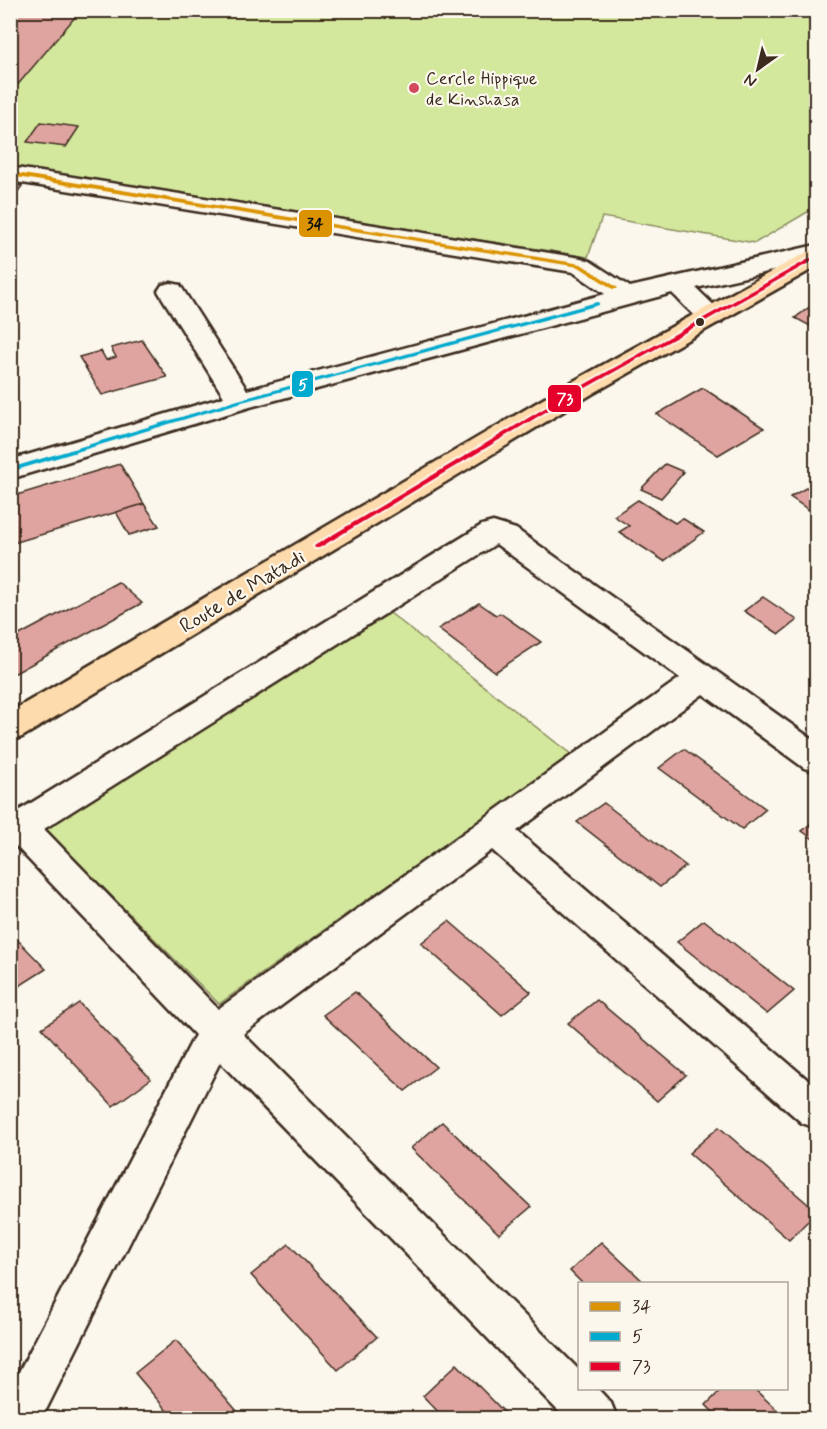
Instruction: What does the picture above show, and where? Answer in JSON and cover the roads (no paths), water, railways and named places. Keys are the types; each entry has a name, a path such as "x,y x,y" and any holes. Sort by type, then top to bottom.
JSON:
{"main road":[{"name":"Route de Matadi","path":"10,728 582,388 816,255"}],"street":[{"path":"10,174 581,266 626,296"},
{"path":"10,470 240,401 626,296 816,255"},
{"path":"677,284 712,316"},
{"path":"171,291 240,401"},
{"path":"595,1419 15,830 493,532 505,536 816,759"},
{"path":"25,1404 216,1032 704,677"},
{"path":"492,831 816,1111"}],"place":[{"name":"Cercle Hippique de Kinshasa","path":"414,88"}]}
